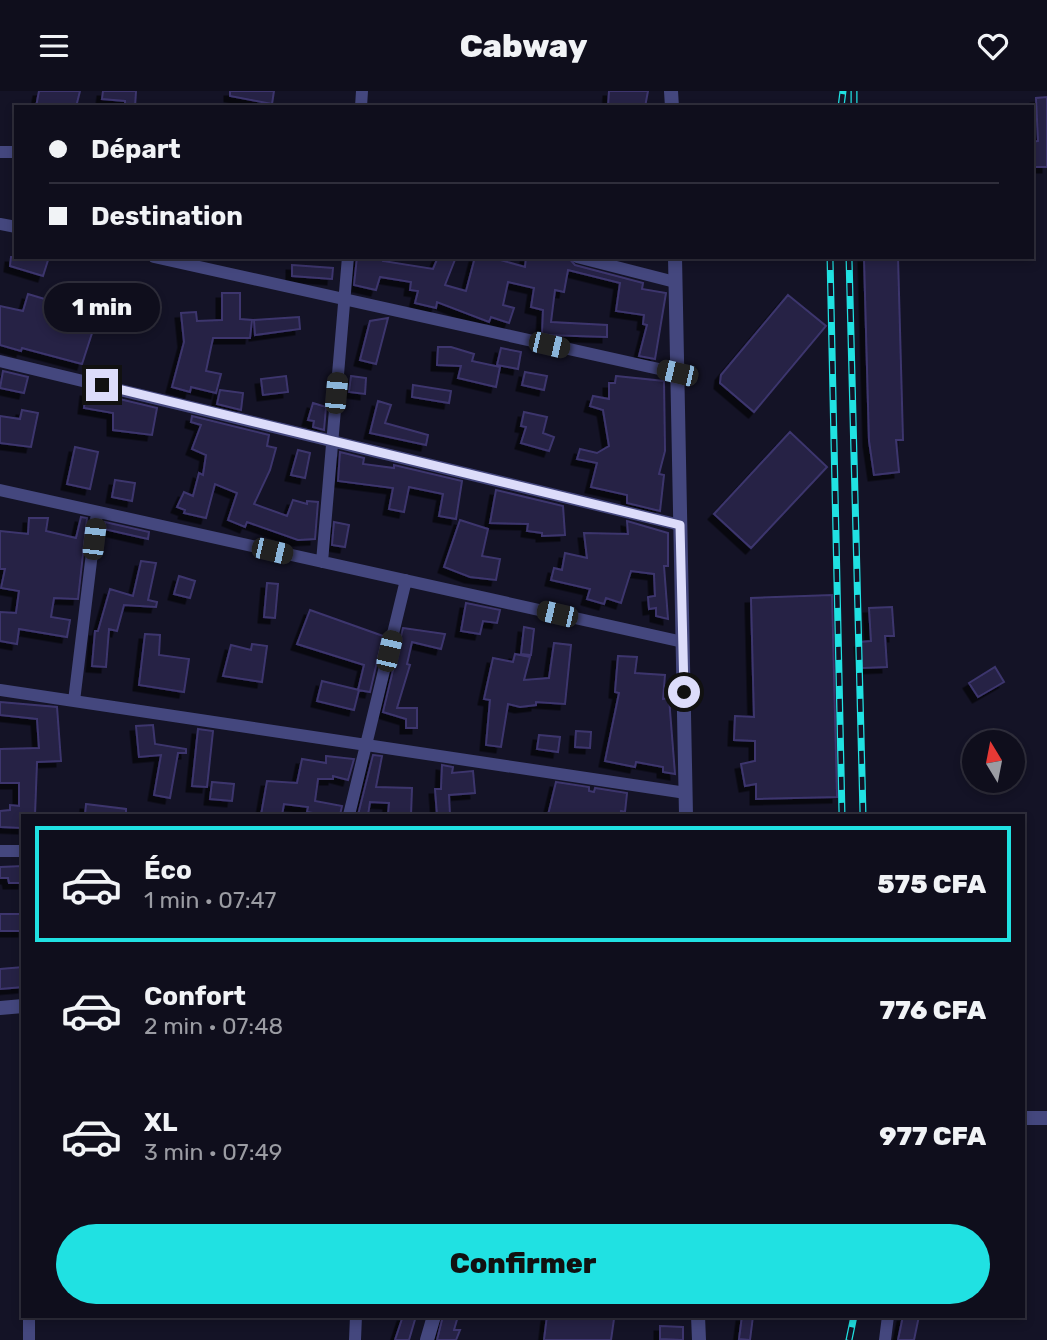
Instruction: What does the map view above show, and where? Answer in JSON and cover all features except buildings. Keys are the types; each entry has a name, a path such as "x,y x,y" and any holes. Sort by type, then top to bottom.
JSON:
{"street":[{"path":"163,259 677,373"},
{"path":"322,562 348,259"},
{"path":"585,259 675,282"},
{"path":"675,259 686,814"},
{"path":"0,361 680,525"},
{"path":"0,490 683,642"},
{"path":"74,701 97,512"},
{"path":"349,814 406,580"},
{"path":"0,690 686,793"},
{"path":"0,851 21,851"},
{"path":"0,1008 21,1006"},
{"path":"1025,1118 1047,1118"},
{"path":"29,1318 29,1340"},
{"path":"355,1340 356,1318"},
{"path":"427,1340 433,1318"},
{"path":"698,1318 699,1340"},
{"path":"886,1340 888,1318"}],"railway":[{"path":"841,105 843,91"},
{"path":"854,91 854,105"},
{"path":"830,259 842,814"},
{"path":"849,259 863,814"},
{"path":"849,1340 854,1318"}],"route":[{"path":"102,385 680,525 684,692"}]}
